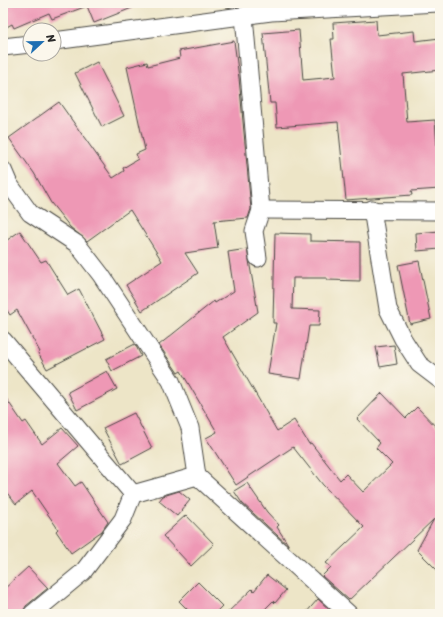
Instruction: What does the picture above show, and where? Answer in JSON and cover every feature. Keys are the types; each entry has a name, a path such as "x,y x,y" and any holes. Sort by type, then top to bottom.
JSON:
{"street":[{"path":"62,40 271,12 438,3"},
{"path":"244,16 261,210 254,231 258,258"},
{"path":"3,47 22,45"},
{"path":"3,170 10,184 30,213 76,244 100,275 167,375 190,428 197,476 349,614"},
{"path":"261,210 322,211 372,209 440,211"},
{"path":"372,209 388,309 403,339 419,364 440,380"},
{"path":"3,340 133,494"},
{"path":"133,494 197,476"},
{"path":"32,614 82,572 123,519 133,494"}],"building":[{"path":"3,3 142,3 94,23 87,6 52,19 49,13 28,22 22,22 22,25 14,28 12,24 3,29"},
{"path":"376,20 377,35 414,31 415,41 440,38 440,70 403,74 407,122 435,120 440,189 411,191 412,195 346,200 338,122 277,127 275,103 270,103 263,33 299,30 303,80 335,77 331,39 334,39 333,23"},
{"path":"234,41 239,78 251,209 248,218 214,221 218,248 185,253 198,273 142,311 126,285 162,261 130,210 87,241 70,227 51,203 34,173 9,138 59,102 113,178 124,171 123,168 138,159 136,154 145,150 127,67 147,62 148,66 180,58 179,51"},
{"path":"97,62 124,116 102,127 75,73"},
{"path":"20,231 41,262 46,260 68,295 79,289 105,339 47,369 38,353 40,352 17,310 10,315 3,304 3,243"},
{"path":"440,231 440,249 417,251 416,233"},
{"path":"275,233 310,234 310,241 360,242 360,281 327,280 327,278 293,278 292,309 320,310 319,326 309,326 301,379 268,374 276,323 273,323"},
{"path":"247,249 258,312 223,337 277,431 294,420 309,444 311,443 340,480 346,474 363,492 392,464 376,448 380,443 357,419 382,393 406,418 417,407 440,431 440,573 417,550 434,519 349,600 322,576 331,567 326,563 364,527 323,485 293,447 236,485 206,438 217,432 181,371 178,373 159,345 214,301 215,303 234,291 228,252"},
{"path":"419,261 431,319 410,324 398,265"},
{"path":"135,344 141,356 112,371 106,359"},
{"path":"394,345 397,364 380,367 376,347"},
{"path":"107,371 117,389 77,410 68,392"},
{"path":"3,394 23,423 26,421 42,444 62,428 78,446 58,463 75,486 81,482 108,522 102,531 71,553 56,531 58,529 32,491 16,504 3,488"},
{"path":"134,413 152,448 122,464 103,428"},
{"path":"247,483 267,512 279,525 277,527 289,546 242,503 234,491"},
{"path":"179,491 190,500 177,516 159,501 163,496"},
{"path":"186,515 214,544 191,566 163,536"},
{"path":"28,567 48,588 26,606 22,614 3,614 3,590"},
{"path":"267,575 286,590 275,603 273,601 260,614 226,614 252,589 254,591"},
{"path":"198,582 222,606 214,614 192,614 179,601"},
{"path":"318,599 334,614 305,614"}]}
